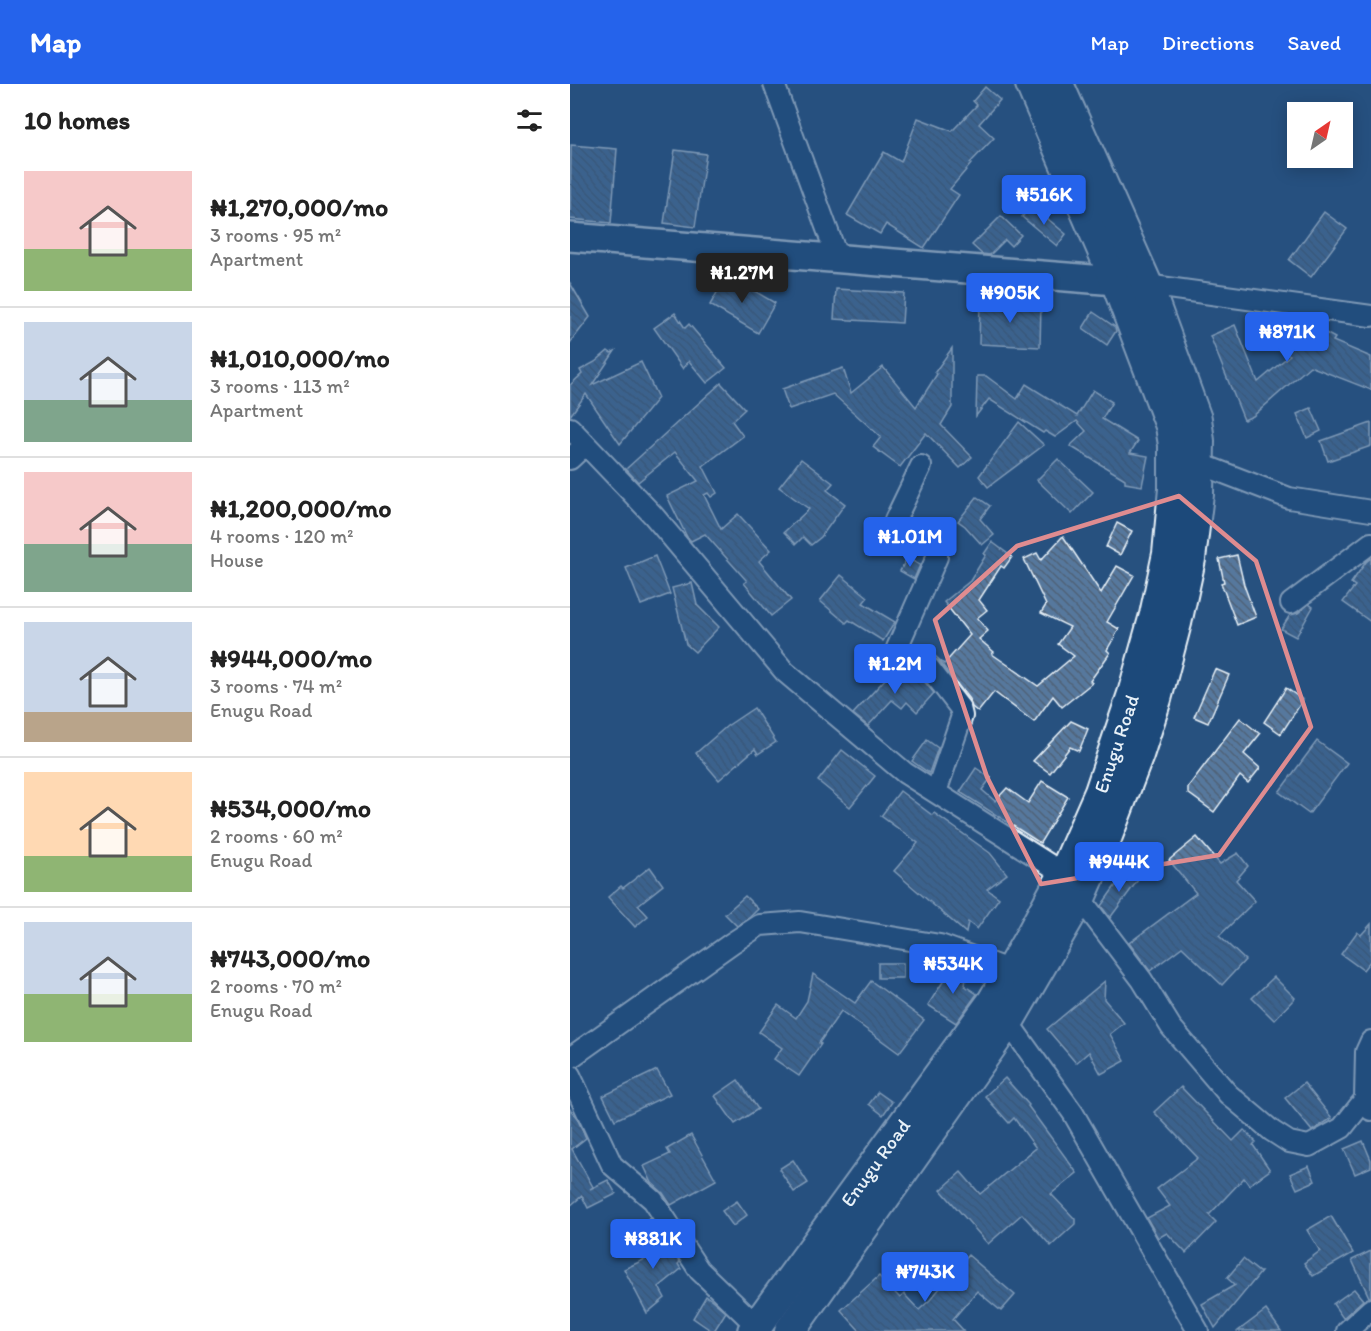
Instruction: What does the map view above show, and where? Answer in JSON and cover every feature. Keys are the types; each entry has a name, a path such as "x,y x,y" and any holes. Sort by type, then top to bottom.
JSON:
{"main road":[{"name":"Enugu Road","path":"755,1328 993,1001 1011,971 1064,874 1100,792 1133,694 1155,615 1168,554 1174,489 1174,445 1171,426 1116,281 1031,84"},
{"path":"790,1331 1008,1022 1080,898 1105,842 1138,755 1156,699 1190,559 1198,494 1199,441 1196,419 1147,285 1058,84"}],"street":[{"path":"774,84 838,259"},
{"path":"570,237 1116,281 1371,316"},
{"path":"570,428 653,515 784,672 905,773 1064,874"},
{"path":"570,459 585,445"},
{"path":"1198,464 1289,498 1371,511"},
{"path":"921,466 895,520 898,525 929,540 937,548 937,557 897,648 918,664 930,669 960,708 962,716 936,792"},
{"path":"1291,603 1371,543"},
{"path":"1080,898 1142,980 1171,1027 1228,1094 1272,1131 1289,1142 1309,1146 1342,1128 1368,1104 1366,1052 1371,1041"},
{"path":"570,1058 760,925 800,922 940,945 1011,971"},
{"path":"1008,1022 1073,1113 1198,1331"},
{"path":"572,1087 612,1165 653,1200 699,1270 755,1328"},
{"path":"1347,1331 1371,1309"}],"highlighted area":[{"path":"1179,496 1256,561 1311,727 1219,855 1041,884 987,777 935,620 1017,546"}],"building":[{"path":"985,87 1000,100 979,124 994,138 970,163 950,189 959,195 924,248 886,224 880,234 847,215 884,152 901,162 918,118 952,131 977,105 973,101"},
{"path":"571,145 617,149 611,223 570,219"},
{"path":"675,150 706,154 695,227 664,223"},
{"path":"1031,205 1066,234 1057,246 1022,217"},
{"path":"1324,212 1347,229 1311,277 1289,260"},
{"path":"1001,216 1021,235 1011,246 1005,240 990,255 982,254 972,245"},
{"path":"727,275 775,303 758,333 710,305"},
{"path":"570,283 590,317 570,343"},
{"path":"836,289 904,293 902,323 834,319"},
{"path":"980,301 1041,304 1040,347 979,344"},
{"path":"1093,312 1115,327 1116,331 1107,345 1083,328"},
{"path":"675,313 685,328 689,324 726,368 707,383 689,361 683,369 654,328"},
{"path":"1284,316 1298,318 1335,338 1333,341 1371,357 1371,390 1310,366 1253,416 1244,420 1210,336 1235,325 1258,382 1290,355 1269,345"},
{"path":"952,348 952,407 941,425 972,457 960,468 926,433 900,467 873,447 881,437 833,394 789,409 782,389 843,368 851,393 883,367 916,407 937,374 935,372"},
{"path":"608,351 611,353 615,351 592,385 641,362 658,398 620,444 586,394 570,416 570,385 582,374 580,370 595,362"},
{"path":"977,376 986,376 1017,399 1026,384 1077,416 1093,390 1112,402 1102,419 1138,441 1130,453 1148,456 1142,486 1125,483 1125,479 1070,446 1086,431 1077,421 1055,437 1045,431 1043,433 989,399 976,416"},
{"path":"721,383 745,409 732,421 743,436 703,466 717,493 711,497 708,493 704,495 721,529 738,514 771,550 759,561 791,600 771,616 744,583 747,581 705,534 691,541 687,537 667,496 698,481 675,452 638,482 626,469"},
{"path":"1311,408 1321,431 1307,438 1297,414"},
{"path":"1019,422 1044,445 988,487 979,476"},
{"path":"1371,423 1371,446 1328,461 1321,441"},
{"path":"801,459 833,483 827,490 845,504 821,537 811,545 803,537 796,544 784,532 809,509 779,487"},
{"path":"1058,459 1093,492 1072,514 1037,480"},
{"path":"977,497 990,506 980,519 994,535 982,545 958,521"},
{"path":"1117,523 1132,531 1120,555 1106,547"},
{"path":"1063,536 1101,593 1117,566 1134,575 1107,622 1119,629 1107,650 1110,653 1090,681 1092,683 1062,707 1053,696 1034,722 994,692 978,712 940,662 921,651 925,647 944,664 970,635 944,602 970,581 992,542 1012,557 1004,568 1001,566 979,600 987,610 977,618 988,631 979,639 994,652 992,654 1038,686 1074,656 1058,644 1070,627 1041,613 1046,605 1024,559 1037,553 1041,560"},
{"path":"1237,555 1244,585 1256,617 1237,625 1221,583 1224,582 1219,559"},
{"path":"655,556 670,594 641,605 626,568"},
{"path":"907,558 920,565 914,579 900,571"},
{"path":"1371,558 1371,622 1343,602 1355,586 1351,583"},
{"path":"841,575 868,597 863,603 895,622 883,641 849,620 846,623 820,601"},
{"path":"692,583 697,605 719,627 695,652 686,644 672,588"},
{"path":"1309,604 1313,607 1296,637 1281,629 1290,615 1298,613"},
{"path":"899,664 911,674 922,679 934,693 917,712 907,702 902,708 892,700 868,726 853,714"},
{"path":"1215,669 1229,675 1208,723 1194,717"},
{"path":"1286,688 1303,700 1281,734 1264,722"},
{"path":"754,708 776,742 758,754 755,749 719,780 696,753 727,726"},
{"path":"1240,718 1260,734 1244,754 1260,768 1248,783 1240,776 1214,812 1188,793 1188,787"},
{"path":"1071,721 1088,729 1079,751 1070,747 1050,773 1033,761"},
{"path":"927,740 938,748 929,773 912,761"},
{"path":"1317,741 1347,763 1309,814 1279,792"},
{"path":"842,750 875,776 850,807 818,781"},
{"path":"976,768 991,778 982,790 995,801 1007,788 1028,803 1042,781 1068,797 1040,843 960,792"},
{"path":"900,791 990,853 1007,874 987,889 999,898 977,929 968,922 966,933 894,871 918,843 881,816"},
{"path":"1197,837 1220,864 1238,853 1248,866 1236,880 1255,901 1219,936 1245,960 1222,985 1182,947 1150,971 1129,943 1196,893 1169,860"},
{"path":"650,867 663,885 638,905 648,916 635,927 608,897"},
{"path":"1128,868 1138,880 1110,918 1101,906"},
{"path":"745,896 758,909 737,926 725,914"},
{"path":"1371,924 1371,960 1363,970 1341,954 1357,932 1361,935"},
{"path":"878,963 903,963 903,978 878,978"},
{"path":"955,963 967,968 965,986 977,994 956,1023 928,1005"},
{"path":"813,974 855,1003 871,981 924,1020 899,1053 841,1011 799,1076 774,1059 782,1048 759,1032 778,1005 796,1018 807,1001"},
{"path":"1274,977 1295,998 1274,1020 1252,998"},
{"path":"1105,981 1104,999 1124,1023 1110,1034 1125,1061 1101,1074 1089,1052 1076,1063 1047,1029"},
{"path":"657,1070 670,1094 615,1120 603,1096"},
{"path":"1005,1078 1029,1105 1077,1173 1051,1194 1075,1219 1075,1224 1051,1246 1022,1214 988,1244 941,1190 961,1172 980,1194 1036,1148 1014,1118 1009,1123 985,1096"},
{"path":"738,1080 758,1109 735,1124 715,1096"},
{"path":"1304,1083 1332,1118 1312,1131 1285,1098"},
{"path":"1181,1087 1233,1141 1244,1130 1256,1142 1253,1145 1270,1170 1249,1185 1244,1178 1209,1215 1216,1222 1186,1253 1167,1233 1158,1238 1147,1218 1170,1206 1157,1189 1198,1158 1154,1112"},
{"path":"878,1092 892,1102 883,1115 869,1104"},
{"path":"570,1109 586,1138 572,1149 593,1187 590,1189 608,1180 616,1194 588,1208 582,1196 570,1206"},
{"path":"691,1135 716,1180 671,1205 652,1183 644,1166 670,1154 667,1149"},
{"path":"1363,1141 1371,1160 1371,1167 1355,1174 1344,1149"},
{"path":"793,1160 808,1183 794,1192 779,1169"},
{"path":"1309,1166 1315,1181 1297,1189 1290,1174"},
{"path":"737,1201 747,1215 733,1226 722,1211"},
{"path":"1331,1216 1353,1253 1313,1276 1304,1263 1320,1251 1307,1230"},
{"path":"651,1218 680,1262 678,1264 681,1269 659,1287 665,1298 647,1313 624,1269 656,1254 644,1222"},
{"path":"1371,1251 1371,1297 1369,1297 1352,1260"},
{"path":"968,1255 1015,1295 1001,1311 977,1291 953,1319 964,1331 860,1331 841,1310 879,1276 900,1298 904,1294 919,1310"},
{"path":"1243,1259 1261,1272 1215,1328 1202,1304 1235,1285 1227,1278"},
{"path":"1354,1289 1363,1300 1343,1318 1333,1304"},
{"path":"706,1296 726,1312 714,1331 693,1318"},
{"path":"1266,1310 1281,1331 1238,1331"}]}
